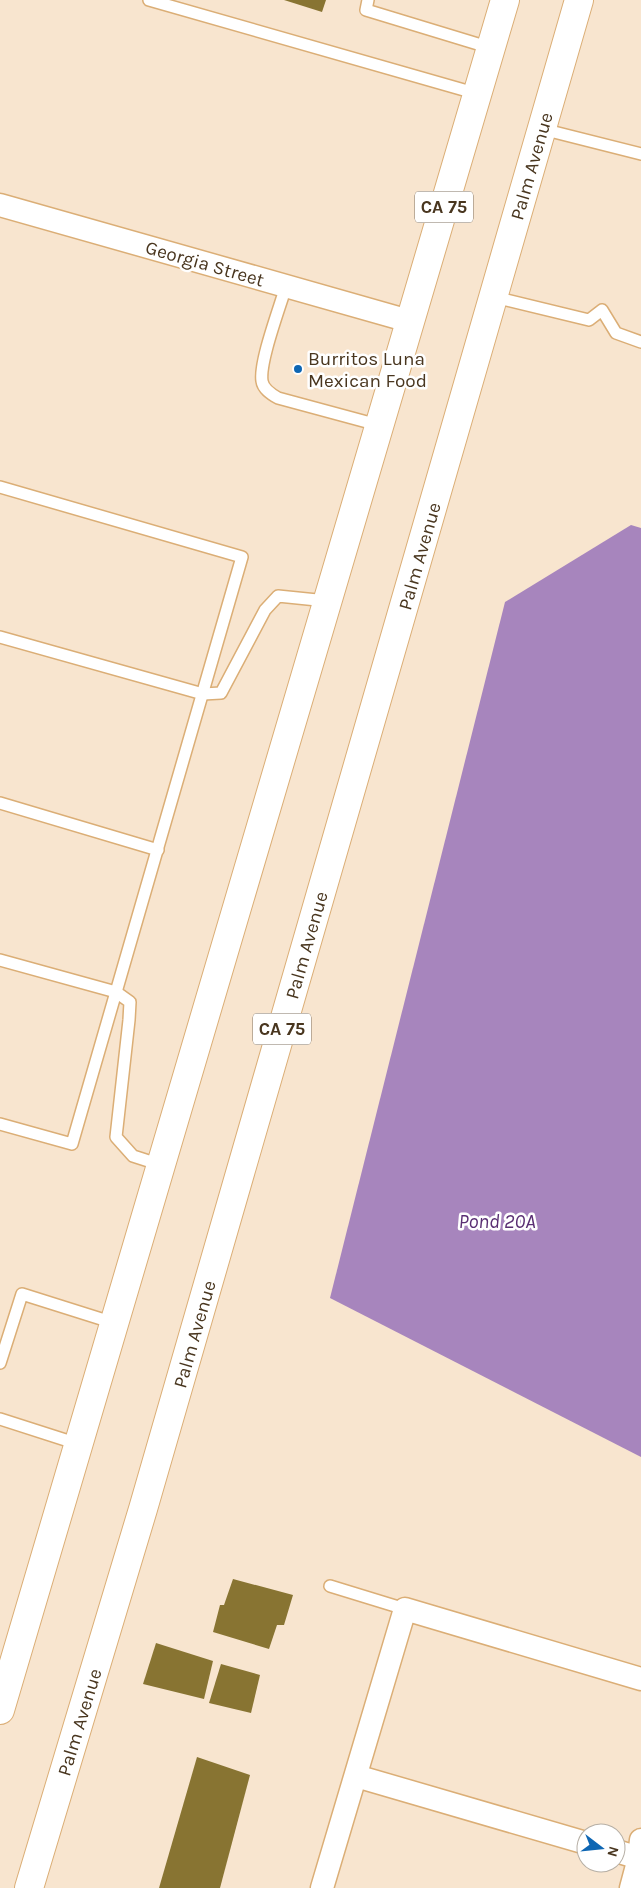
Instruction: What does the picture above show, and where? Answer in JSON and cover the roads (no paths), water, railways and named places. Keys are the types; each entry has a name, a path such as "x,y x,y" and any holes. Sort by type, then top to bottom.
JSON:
{"highway":[{"name":"CA 75","path":"0,1710 505,0"},
{"name":"Palm Avenue","path":"29,1888 143,1509 579,0"}],"street":[{"name":"Georgia Street","path":"0,205 410,320"},
{"path":"322,1888 405,1609 641,1679"},
{"path":"356,1776 576,1840"},
{"path":"626,1850 640,1849 631,1888"}],"lane":[{"path":"149,0 478,94"},
{"path":"368,0 366,10 491,48"},
{"path":"542,129 641,154"},
{"path":"286,286 262,365 262,383 268,392 278,398 378,426"},
{"path":"494,297 589,320 602,310 616,333 641,342"},
{"path":"0,487 242,557 72,1144 0,1124"},
{"path":"0,638 203,694 221,693 265,610 278,596 327,601"},
{"path":"0,803 158,850"},
{"path":"0,960 116,992 130,1002 130,1020 116,1137 133,1156 161,1165"},
{"path":"0,1363 22,1294 114,1324"},
{"path":"0,1419 78,1444"},
{"path":"330,1586 405,1609"}],"water":[{"name":"Pond 20A","path":"631,525 641,528 641,1457 330,1298 505,602"}],"place":[{"name":"Burritos Luna Mexican Food","path":"298,369"}]}
